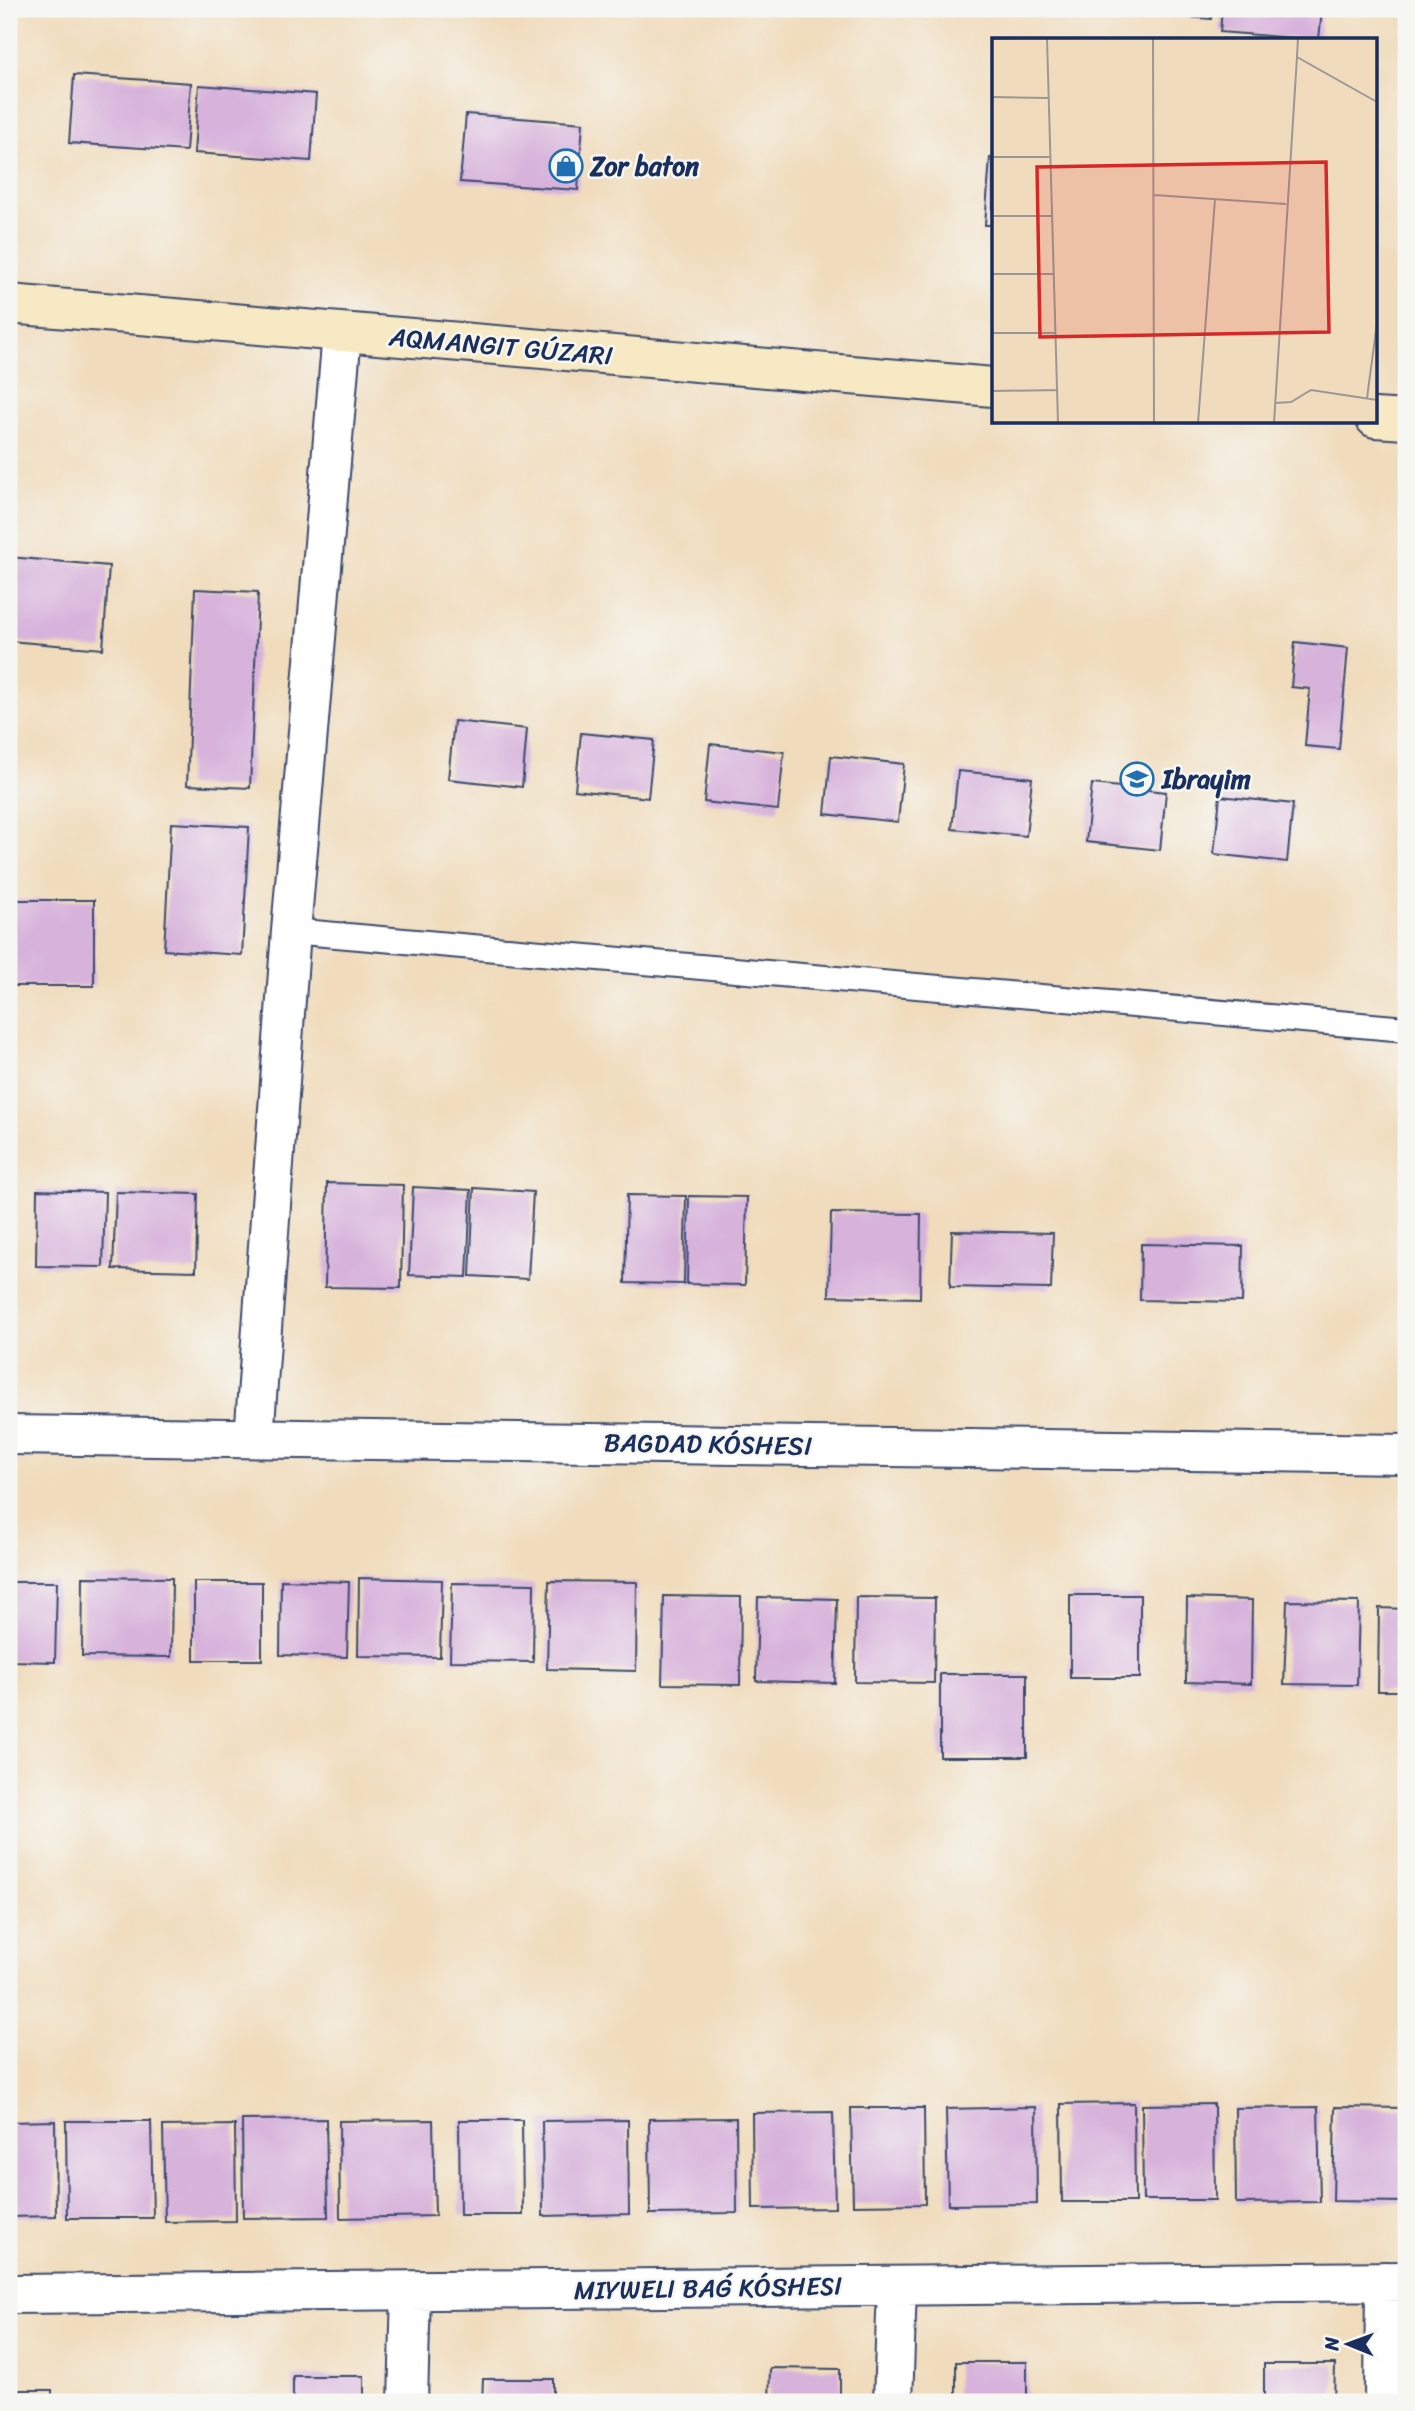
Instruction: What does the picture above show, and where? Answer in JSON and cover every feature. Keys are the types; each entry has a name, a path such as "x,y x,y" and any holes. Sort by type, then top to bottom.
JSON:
{"street":[{"path":"9,304 992,387"},
{"path":"254,1438 291,932 342,333"},
{"path":"1376,418 1406,420"},
{"name":"BAGDAD KÓSHESI","path":"9,1435 1406,1454"},
{"path":"1384,2402 1396,2281"},
{"name":"MIYWELI BAǴ KÓSHESI","path":"9,2294 1396,2281"},
{"path":"894,2402 897,2286"},
{"path":"408,2402 411,2291"}],"lane":[{"path":"291,932 1406,1029"}],"building":[{"path":"1117,9 1212,9 1211,19"},
{"path":"1222,9 1322,9 1319,38 1220,32"},
{"path":"74,75 191,83 186,151 69,143"},
{"path":"199,85 316,94 311,161 194,153"},
{"path":"466,114 583,123 578,190 460,182"},
{"path":"990,158 992,158 992,225 985,225"},
{"path":"9,557 109,566 103,649 9,641"},
{"path":"195,589 258,592 250,788 187,785"},
{"path":"1295,642 1348,648 1339,749 1305,746 1310,689 1291,687"},
{"path":"454,721 527,729 522,787 448,779"},
{"path":"581,733 654,740 648,798 575,790"},
{"path":"710,744 784,752 778,810 704,802"},
{"path":"831,756 904,764 898,822 825,814"},
{"path":"958,771 1032,778 1026,836 952,829"},
{"path":"1092,784 1166,792 1160,850 1086,842"},
{"path":"1220,796 1293,804 1287,862 1214,854"},
{"path":"171,823 249,827 242,955 164,950"},
{"path":"12,900 94,900 94,986 13,986"},
{"path":"327,1183 403,1185 401,1288 325,1287"},
{"path":"413,1187 471,1190 467,1277 409,1275"},
{"path":"474,1188 533,1192 528,1279 470,1276"},
{"path":"37,1190 105,1192 103,1267 36,1266"},
{"path":"116,1192 198,1194 196,1271 113,1269"},
{"path":"627,1195 686,1196 684,1284 625,1283"},
{"path":"689,1196 747,1197 745,1285 687,1284"},
{"path":"831,1213 921,1214 920,1298 829,1296"},
{"path":"952,1231 1053,1233 1051,1289 950,1287"},
{"path":"1141,1244 1243,1246 1242,1302 1140,1300"},
{"path":"83,1577 172,1578 171,1657 82,1656"},
{"path":"359,1578 442,1580 440,1657 358,1656"},
{"path":"281,1580 349,1582 347,1657 280,1655"},
{"path":"549,1581 637,1582 636,1671 547,1669"},
{"path":"9,1582 57,1582 55,1662 9,1661"},
{"path":"194,1582 262,1582 262,1660 194,1660"},
{"path":"452,1583 534,1584 533,1662 450,1661"},
{"path":"1070,1595 1140,1595 1140,1678 1070,1678"},
{"path":"664,1596 741,1597 740,1685 662,1684"},
{"path":"758,1597 837,1599 835,1683 756,1681"},
{"path":"856,1597 935,1598 934,1683 855,1682"},
{"path":"1187,1598 1252,1600 1251,1684 1186,1682"},
{"path":"1287,1601 1359,1602 1357,1685 1284,1684"},
{"path":"1379,1608 1406,1609 1406,1691 1378,1691"},
{"path":"940,1674 1027,1674 1027,1757 940,1757"},
{"path":"1134,2103 1135,2202 1062,2202 1061,2104"},
{"path":"1214,2104 1215,2200 1143,2200 1142,2105"},
{"path":"1036,2107 1037,2204 948,2205 946,2109"},
{"path":"1318,2107 1320,2202 1236,2203 1235,2108"},
{"path":"1335,2107 1406,2108 1406,2202 1333,2201"},
{"path":"851,2108 924,2108 925,2204 853,2205"},
{"path":"833,2112 835,2208 753,2209 752,2113"},
{"path":"736,2118 737,2213 650,2214 649,2119"},
{"path":"326,2119 328,2217 243,2218 242,2120"},
{"path":"433,2120 435,2216 340,2218 339,2121"},
{"path":"459,2120 522,2120 523,2215 460,2215"},
{"path":"628,2120 629,2214 543,2216 542,2121"},
{"path":"55,2121 56,2216 9,2217 9,2122"},
{"path":"66,2121 151,2121 153,2218 67,2218"},
{"path":"235,2125 236,2221 165,2222 163,2126"},
{"path":"956,2362 1027,2362 1027,2402 956,2402"},
{"path":"1264,2364 1335,2364 1334,2402 1264,2402"},
{"path":"770,2368 840,2369 840,2402 769,2402"},
{"path":"293,2376 364,2376 364,2402 293,2402"},
{"path":"483,2379 553,2379 553,2402 482,2402"},
{"path":"9,2390 52,2390 52,2402 9,2402"}],"place":[{"name":"Zor baton","path":"566,166"},
{"name":"Ibrayim","path":"1137,779"}]}
